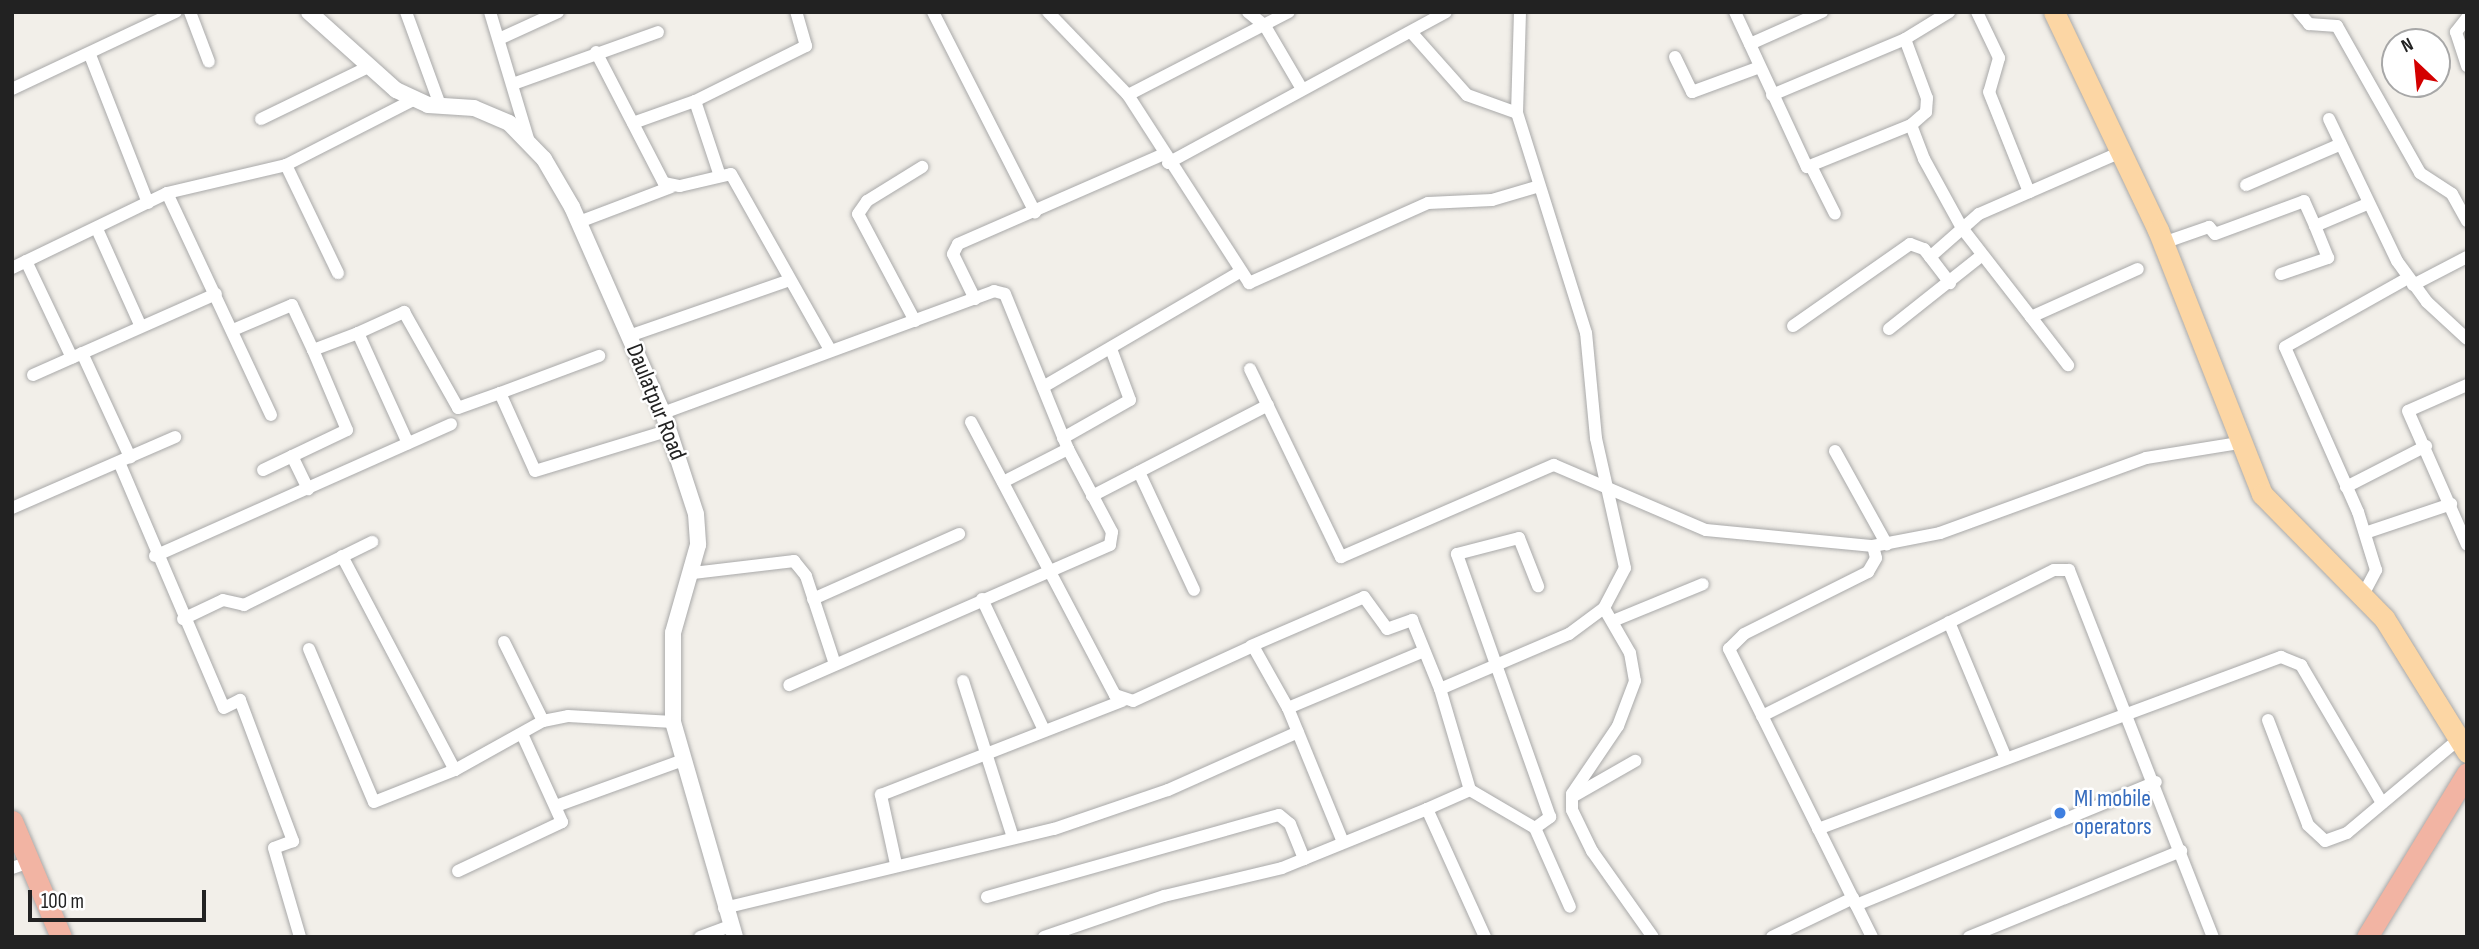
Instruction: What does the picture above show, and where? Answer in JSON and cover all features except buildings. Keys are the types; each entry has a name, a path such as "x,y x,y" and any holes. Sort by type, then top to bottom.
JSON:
{"highway":[{"path":"2367,937 2467,773"},
{"path":"2380,937 2467,790"},
{"path":"12,821 21,865 61,937"}],"main road":[{"path":"2054,12 2164,243 2239,443 2274,509 2364,593 2463,745"}],"street":[{"path":"12,89 90,55 176,12"},
{"path":"190,12 209,62"},
{"name":"Daulatpur Road","path":"309,12 366,68 413,100 495,115 528,139 579,222 670,430 696,514 692,573 673,634 673,722 680,761 733,931"},
{"path":"406,12 440,105"},
{"path":"490,12 528,139"},
{"path":"499,39 558,12"},
{"path":"633,123 695,101 806,46 796,12"},
{"path":"933,12 1035,212"},
{"path":"1048,12 1128,95 1165,159 1250,283 1258,282 1429,203 1492,200 1536,187"},
{"path":"1248,12 1265,26 1302,89"},
{"path":"1128,95 1289,12"},
{"path":"975,299 953,248 1165,159 1411,33 1446,12"},
{"path":"1440,689 1501,666 1569,634 1604,608 1625,568 1597,438 1586,333 1536,187 1517,113 1520,12"},
{"path":"1735,12 1804,164 1812,168 1835,214"},
{"path":"1750,44 1822,12"},
{"path":"1772,94 1905,39 1949,12"},
{"path":"1977,12 1999,58 1989,92 2029,192"},
{"path":"2299,12 2309,23 2337,26 2420,173 2452,194 2467,220"},
{"path":"2467,18 2456,32 2467,66"},
{"path":"513,84 657,32"},
{"path":"1411,33 1467,95 1517,113"},
{"path":"1812,168 1910,125 1926,112 1927,98 1905,39"},
{"path":"596,52 633,123 671,187"},
{"path":"90,55 148,203"},
{"path":"1675,57 1692,92 1760,66"},
{"path":"261,119 366,68"},
{"path":"12,268 167,193 286,165 413,100"},
{"path":"695,101 719,173"},
{"path":"2329,119 2367,204 2411,282 2467,338"},
{"path":"1910,125 1962,228 1981,256 2068,365"},
{"path":"2246,184 2341,144"},
{"path":"1930,257 1962,228 2029,192 2122,152"},
{"path":"286,165 338,273"},
{"path":"915,321 859,214 867,201 922,167"},
{"path":"579,222 671,187 719,173 732,174 830,350"},
{"path":"167,193 271,415"},
{"path":"2164,243 2208,227 2215,234 2304,201 2328,258 2281,274"},
{"path":"2315,226 2367,204"},
{"path":"97,229 141,327"},
{"path":"1793,326 1910,244 1930,257 1950,283"},
{"path":"1889,329 1981,256"},
{"path":"2364,593 2376,570 2365,533 2284,346 2467,257"},
{"path":"26,261 77,356 125,460 155,556 224,708 240,700 293,841 274,848 300,937"},
{"path":"2031,317 2138,269"},
{"path":"1043,387 1240,272"},
{"path":"629,335 790,280"},
{"path":"33,375 216,294"},
{"path":"663,413 975,299 1005,294 1065,443 1112,532 1110,545 789,685"},
{"path":"233,330 292,305 347,430 263,470"},
{"path":"313,350 404,312 457,408 599,356"},
{"path":"358,333 408,443"},
{"path":"1003,482 1130,400 1111,349"},
{"path":"1250,369 1341,557 1554,465 1732,536 1873,546 1940,533 2146,458 2239,443"},
{"path":"2466,389 2408,411 2426,446 2467,545"},
{"path":"500,393 535,471 670,430"},
{"path":"1092,496 1268,405"},
{"path":"971,422 1122,701"},
{"path":"155,556 451,424"},
{"path":"12,508 175,437"},
{"path":"2346,487 2426,446"},
{"path":"1835,451 1887,545"},
{"path":"292,456 308,489"},
{"path":"1139,471 1194,590"},
{"path":"2365,533 2451,504"},
{"path":"813,599 959,534"},
{"path":"1535,828 1550,817 1501,666 1457,554 1519,538 1538,586"},
{"path":"183,620 223,600 244,605 372,542"},
{"path":"1872,937 1731,657 1732,642 1868,572 1876,558 1873,546"},
{"path":"342,556 455,770"},
{"path":"692,573 794,561 813,599 835,664"},
{"path":"1762,716 2054,570 2069,570 2156,782 2213,937"},
{"path":"1613,621 1703,584"},
{"path":"896,864 881,794 1122,701 1364,597 1387,629 1412,620 1440,689 1470,790 1535,828 1570,907"},
{"path":"982,599 1044,730"},
{"path":"1604,608 1630,653 1635,681 1618,726 1572,797 1572,810 1592,851 1653,937"},
{"path":"1949,622 2005,756"},
{"path":"504,642 543,721"},
{"path":"1251,646 1288,708 1343,842"},
{"path":"309,649 374,802 455,770 543,721 568,716 673,722"},
{"path":"1288,708 1424,651"},
{"path":"1818,828 2127,709 2290,658 2309,677 2382,803"},
{"path":"963,681 1012,835"},
{"path":"2268,720 2318,840 2347,833 2382,803 2463,745"},
{"path":"724,908 1012,835 1054,829 1168,790 1298,732"},
{"path":"458,870 559,825 556,806 522,734"},
{"path":"556,806 680,761"},
{"path":"1572,797 1635,761"},
{"path":"1772,937 2156,782"},
{"path":"1044,937 1304,859 1470,790"},
{"path":"1427,809 1485,937"},
{"path":"987,897 1279,815 1290,824 1304,859"},
{"path":"1973,936 2181,851"},
{"path":"700,937 733,931"}],"place":[{"name":"MI mobile operators","path":"2060,813"}]}
